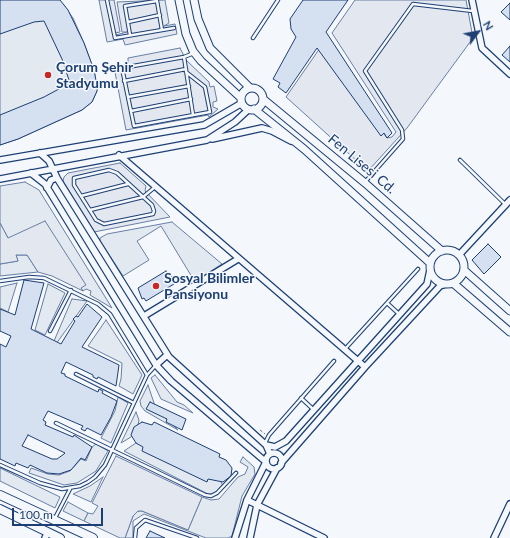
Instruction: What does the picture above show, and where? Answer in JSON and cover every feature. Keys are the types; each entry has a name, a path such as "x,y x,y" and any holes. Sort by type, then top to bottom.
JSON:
{"main road":[{"path":"0,495 93,538"},
{"path":"0,509 46,535 60,538"}],"street":[{"path":"179,0 186,34 195,53 251,109"},
{"path":"194,0 198,20 210,48 250,88 259,90 263,99 260,106 251,109 235,122 207,140"},
{"path":"472,0 482,48 510,74"},
{"path":"0,160 204,125 241,100 244,91 250,88"},
{"name":"Fen Lisesi Cd.","path":"263,99 365,183 442,251"},
{"name":"Fen Lisesi Cd.","path":"251,109 304,149 430,266"},
{"path":"0,179 119,155 207,140 262,128 272,131 304,149"},
{"path":"40,153 53,168 57,178 167,355 265,444 272,453 280,456 279,466"},
{"path":"119,155 365,367"},
{"path":"31,173 47,188 156,365 206,412 266,462 271,468 279,466"},
{"path":"47,188 51,180 57,178"},
{"path":"459,255 508,202"},
{"path":"235,538 247,500 266,462 267,457 286,442 427,284 430,266 434,255 442,251 449,250 459,255 464,263 464,270 460,278 450,284 440,286 365,367 279,466 257,505 250,538"},
{"path":"144,316 238,259"},
{"path":"430,266 433,277 439,282 450,284 510,332"},
{"path":"464,270 510,311"},
{"path":"156,365 167,355"},
{"path":"265,444 279,446"},
{"path":"247,500 324,538"},
{"path":"494,538 510,504"}],"lane":[{"path":"107,0 115,38 174,28"},
{"path":"253,38 278,0"},
{"path":"130,35 125,6 157,1 162,30"},
{"path":"365,183 403,139 402,130 365,71 413,4 474,11"},
{"path":"128,22 160,15"},
{"path":"186,70 205,87 210,112 134,126 122,68 184,57 195,53"},
{"path":"184,57 193,115"},
{"path":"124,81 186,70"},
{"path":"128,97 189,86"},
{"path":"130,111 191,99"},
{"path":"460,160 508,202"},
{"path":"109,170 117,173 143,197 154,208 153,214 104,224 96,220 81,196 74,185 74,178 109,170"},
{"path":"81,196 129,184"},
{"path":"90,210 143,197 156,187"},
{"path":"344,349 418,269"},
{"path":"0,281 38,277 70,290 98,304 110,314 147,375"},
{"path":"50,331 70,290"},
{"path":"386,303 400,314"},
{"path":"265,444 269,435 334,361"},
{"path":"0,465 40,484 62,489 70,489 80,486 95,477 105,465 113,451 147,375 156,365"},
{"path":"76,374 134,403"},
{"path":"301,398 314,410"},
{"path":"56,423 208,496 219,491 236,473"},
{"path":"54,521 70,489"},
{"path":"135,538 136,528 145,520 197,538"}],"shaded area":[{"name":"Çorum Şehir Stadyumu","path":"0,0 63,4 73,18 84,43 94,70 97,91 92,102 82,110 18,139 0,145"},
{"path":"99,0 114,0 120,32 115,33 116,35 127,32 122,32 117,2 165,0 169,23 164,26 175,24 177,34 125,45 123,39 107,42"},
{"path":"355,0 466,0 473,38 407,128 368,171 286,97 320,48 387,138 392,137 396,132 332,33"},
{"path":"180,48 186,60 209,82 210,87 214,86 217,101 213,102 213,107 218,109 209,117 208,115 126,130 114,67 128,64 128,58"},
{"path":"120,163 146,186 145,191 170,217 94,232 63,181 64,177 68,173"},
{"path":"25,182 39,190 112,308 90,295 91,291 86,289 83,291 81,288 8,238 0,223 0,186"},
{"path":"45,221 86,285 81,288 83,291 52,276 38,272 27,255 16,255 18,261 0,264 0,223 8,238"},
{"path":"172,222 222,264 195,282 161,226 137,241 149,260 123,276 100,241 100,238 107,234"},
{"path":"16,255 27,255 38,272 0,276 0,264 18,261"},
{"path":"17,283 8,312 0,308 0,287"},
{"path":"48,284 65,293 45,335 35,330"},
{"path":"72,299 87,301 56,344 54,341"},
{"path":"106,320 142,375 133,394 119,386 122,363 88,346"},
{"path":"155,375 177,402 184,405 193,413 161,399 151,378"},
{"path":"148,385 156,409 178,430 145,411 141,406 140,401"},
{"path":"118,397 128,403 111,443 101,438 115,411"},
{"path":"136,412 139,420 137,430 131,437 121,443"},
{"path":"136,443 220,480 223,486 214,494 208,494 124,451"},
{"path":"96,444 108,451 96,471 77,483 64,485 29,473 31,468 48,474 59,475 70,471 81,459 86,461 92,447"},
{"path":"116,456 202,497 188,530 142,511 138,511 133,516 125,538 120,538 84,521 88,513 93,514 98,506 92,503"},
{"path":"243,457 254,467 255,474 242,496 232,536 228,538 206,538 144,514 133,521 133,538 125,538 133,516 138,511 142,511 188,530 202,497 211,500 219,499 238,477 245,474 248,467 240,462"},
{"path":"0,468 60,497 55,508 0,481"},
{"path":"103,477 91,502 73,494 90,486"},
{"path":"68,502 88,513 84,521 63,511"}],"building":[{"path":"0,0 60,0 68,10 84,43 94,70 97,91 92,102 82,110 18,139 0,145 0,115 44,97 70,83 62,59 44,21 34,22 0,34"},
{"path":"303,0 348,0 326,32 392,133 387,138 384,133 381,136 317,48 286,93 278,87 280,83 273,79 296,37 291,29 290,19"},
{"path":"510,3 510,20 501,12"},
{"path":"510,46 510,62 502,55"},
{"path":"488,244 501,257 484,274 472,260"},
{"name":"Sosyal Bilimler Pansiyonu","path":"166,271 169,276 171,275 174,284 146,301 144,298 142,299 138,288"},
{"path":"24,280 44,283 31,329 61,344 75,321 73,319 76,316 78,317 87,304 102,317 82,347 119,365 116,386 98,377 97,379 93,377 93,375 66,362 61,373 98,392 99,389 103,391 102,393 117,401 111,417 101,435 87,428 85,431 81,429 83,426 48,411 43,420 46,422 45,425 73,437 74,435 92,447 85,460 81,458 71,470 59,474 47,473 30,465 28,468 16,463 15,466 0,459 0,344 6,347 11,336 0,331 0,309 15,315","holes":["28,435 65,453 57,459 52,459 22,446"]},
{"path":"150,402 186,419 182,430 166,422 167,419 146,409"},
{"path":"142,422 152,425 154,422 220,454 219,457 226,460 232,468 231,476 223,482 208,479 207,482 142,451 143,447 136,443 131,435 134,427"},
{"path":"150,531 165,538 146,538"}],"place":[{"name":"Çorum Şehir Stadyumu","path":"48,75"},
{"name":"Sosyal Bilimler Pansiyonu","path":"156,286"}]}
